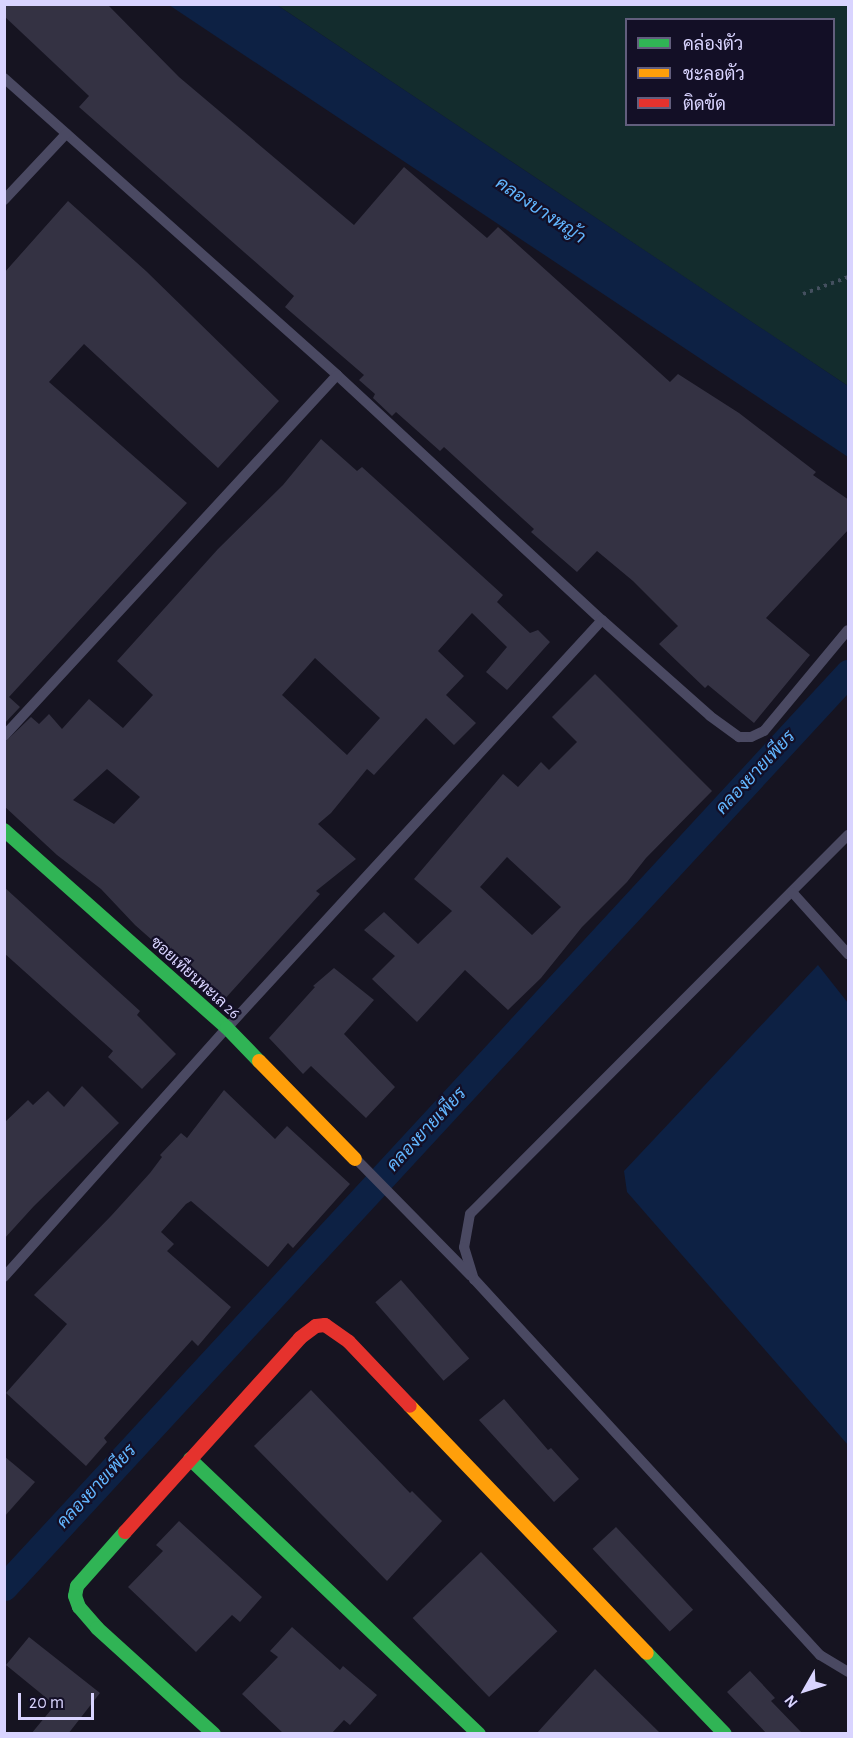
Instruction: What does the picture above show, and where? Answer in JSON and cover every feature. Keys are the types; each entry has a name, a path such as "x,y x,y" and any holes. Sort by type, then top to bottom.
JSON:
{"street":[{"name":"ซอยเทียนทะเล 26","path":"4,830 227,1028 356,1159"},
{"path":"214,1734 97,1628 79,1607 75,1596 77,1586 300,1338 316,1326 325,1324 349,1342 725,1734"},
{"path":"190,1459 479,1734"}],"lane":[{"path":"4,78 337,375 602,620 710,716 739,737 750,737 764,731 849,630"},
{"path":"4,200 66,134"},
{"path":"4,736 337,375"},
{"path":"4,1277 227,1028 602,620"},
{"path":"474,1279 464,1247 470,1214 849,835"},
{"path":"792,892 849,954"},
{"path":"356,1159 403,1204 474,1279 820,1655 849,1672"}],"path":[{"path":"803,294 849,277"}],"green space":[{"path":"277,5 848,5 848,386"}],"water":[{"name":"คลองบางหญ้า","path":"169,5 277,5 848,386 848,457"},
{"path":"818,965 848,1003 848,1445 627,1192 624,1171"}],"building":[{"path":"4,4 107,4 179,77 354,225 404,167 487,238 498,227 670,382 678,374 739,413 816,472 813,475 849,500 849,529 766,618 810,655 754,723 708,685 705,688 659,644 678,626 633,581 597,551 577,572 531,532 534,529 444,447 440,451 396,412 392,416 373,398 375,394 359,380 364,375 285,307 294,296 79,107 89,96 4,16"},
{"path":"68,201 146,271 279,401 218,468 84,344 49,382 187,503 9,697 20,707 4,724 4,273"},
{"path":"321,439 357,471 362,467 503,595 497,602 530,633 538,630 550,642 507,690 486,672 507,647 472,613 438,651 464,676 446,695 476,723 454,745 426,718 374,775 367,769 331,813 318,824 356,859 316,891 320,894 222,1002 135,925 101,889 57,855 4,806 4,743 31,717 39,724 49,714 62,729 89,699 123,728 153,695 117,661 218,549 283,485","holes":["315,658 380,718 347,755 282,695","107,769 140,797 114,824 73,800"]},
{"path":"595,674 712,791 646,858 627,882 582,927 541,978 508,1010 465,970 417,1022 372,979 395,956 364,930 384,912 418,944 452,911 414,879 503,774 518,787 541,762 549,770 577,742 552,717","holes":["507,857 561,907 532,935 480,887"]},
{"path":"4,887 140,1011 137,1015 176,1054 142,1089 108,1057 113,1051 4,953"},
{"path":"334,968 374,1000 344,1034 395,1087 366,1118 311,1066 303,1074 269,1038 315,987 313,986"},
{"path":"82,1086 119,1123 34,1206 4,1239 4,1123 28,1100 33,1105 48,1091 64,1107"},
{"path":"224,1090 275,1139 287,1126 350,1184 293,1248 288,1243 268,1267 191,1201 186,1204 161,1232 174,1244 167,1251 231,1307 198,1346 192,1340 104,1438 107,1442 86,1466 6,1393 67,1324 34,1295 111,1216 150,1173 162,1157 160,1155 181,1133 187,1138"},
{"path":"401,1280 469,1358 444,1381 375,1302"},
{"path":"311,1390 410,1493 412,1491 442,1521 387,1581 254,1446"},
{"path":"504,1399 548,1450 551,1448 579,1479 554,1502 479,1420"},
{"path":"4,1456 35,1482 4,1517"},
{"path":"179,1521 262,1597 240,1622 232,1615 196,1652 128,1587 163,1551 156,1545"},
{"path":"616,1527 693,1610 670,1631 593,1549"},
{"path":"481,1552 557,1631 489,1697 413,1618"},
{"path":"292,1627 340,1670 343,1666 377,1695 350,1725 344,1720 331,1734 284,1734 242,1694 278,1657 270,1651"},
{"path":"29,1637 100,1693 68,1734 31,1734 55,1705 6,1665"},
{"path":"595,1669 661,1734 536,1734"},
{"path":"750,1671 775,1698 771,1701 803,1734 767,1734 727,1692"}],"waterway":[{"name":"คลองยายเพียร","path":"4,1587 848,673"}],"traffic: fast":[{"path":"4,830 227,1028 259,1061"},
{"path":"190,1459 479,1734"},
{"path":"125,1532 77,1586 75,1596 79,1607 97,1628 214,1734"},
{"path":"647,1653 725,1734"}],"traffic: slow":[{"path":"259,1061 355,1159"},
{"path":"410,1406 647,1653"}],"traffic: jam":[{"path":"125,1532 300,1338 316,1326 325,1325 349,1342 410,1406"}]}
